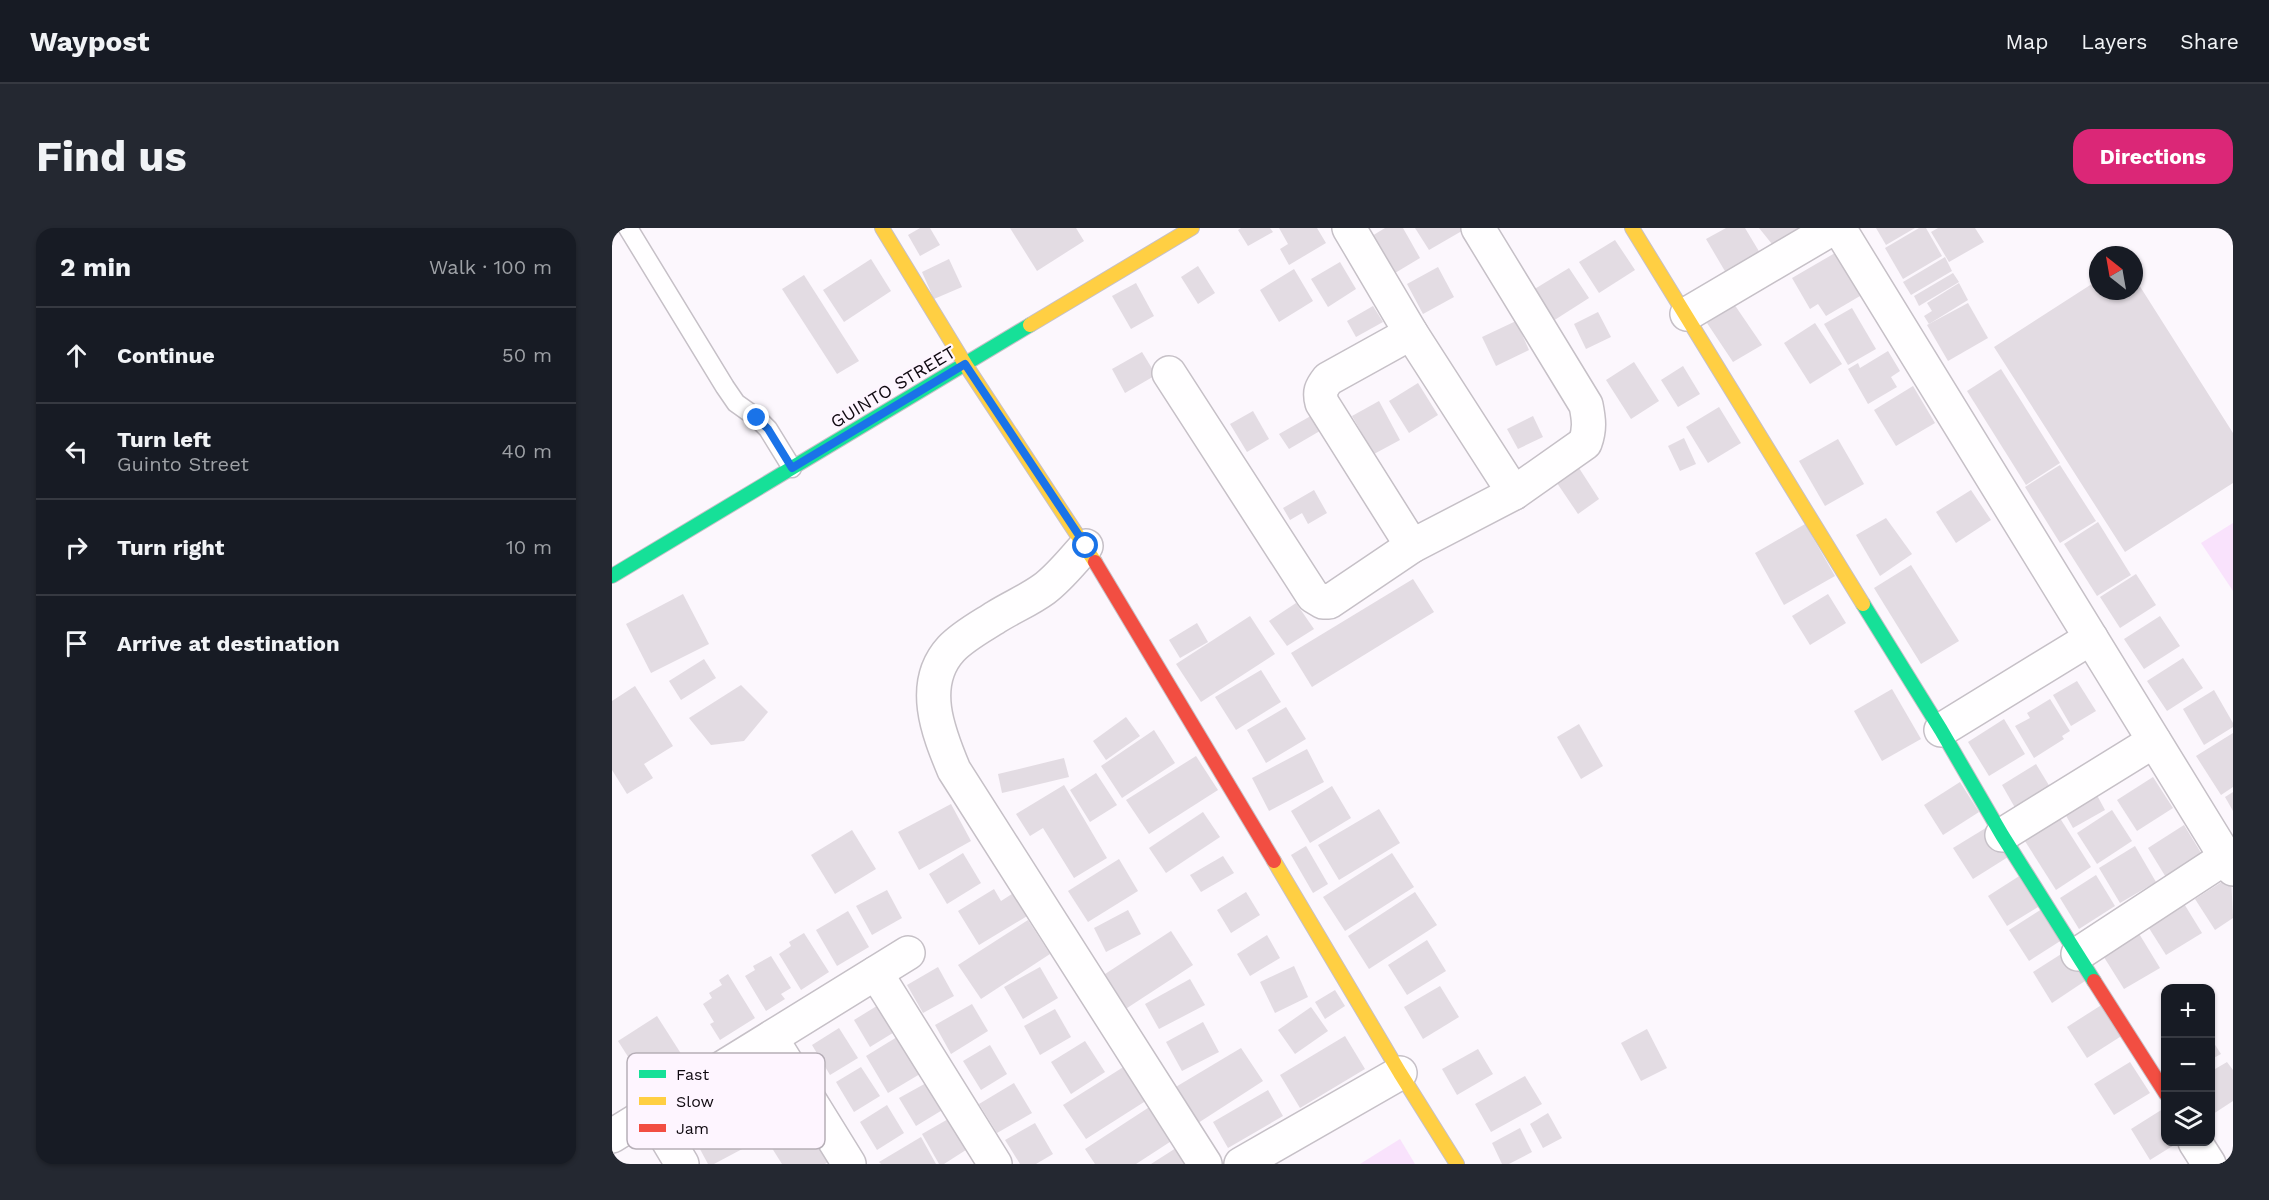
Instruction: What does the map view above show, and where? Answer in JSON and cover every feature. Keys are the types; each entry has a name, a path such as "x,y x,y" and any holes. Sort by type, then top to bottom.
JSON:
{"street":[{"path":"882,228 965,364 1086,546 1400,1073 1457,1164"},
{"name":"GUINTO STREET","path":"612,576 965,364 1159,236 1192,228"},
{"path":"1349,228 1411,333 1514,493"},
{"path":"1169,373 1313,596 1323,602 1329,602 1412,546 1514,493 1585,443 1590,420 1586,405 1478,228"},
{"path":"1632,228 1941,730 2002,835 2165,1092"},
{"path":"1687,314 1833,228"},
{"path":"1839,228 2229,863 2078,954"},
{"path":"1411,333 1328,379 1320,388 1319,394 1322,403 1412,546"},
{"path":"1086,546 1043,590 996,617 953,647 944,658 935,680 934,709 937,725 954,770 1205,1164"},
{"path":"1941,730 2091,638"},
{"path":"2002,835 2154,741"},
{"path":"747,1053 908,953"},
{"path":"876,973 995,1164"},
{"path":"771,1038 780,1053"},
{"path":"1241,1164 1400,1073"},
{"path":"825,1125 849,1164"},
{"path":"612,1136 627,1127"},
{"path":"2198,1146 2209,1164"},
{"path":"673,1149 682,1164"}],"lane":[{"path":"628,228 725,387 736,403 768,429 792,468"}],"shaded area":[{"path":"2233,523 2233,591 2201,543"},
{"path":"1400,1139 1415,1164 1360,1164"}],"building":[{"path":"920,228 930,228 940,245 920,256 908,235"},
{"path":"1010,228 1076,228 1084,241 1037,271"},
{"path":"1241,228 1270,228 1273,232 1248,246 1238,230"},
{"path":"1279,228 1317,228 1326,243 1289,265 1280,249 1288,244"},
{"path":"1385,228 1403,228 1420,258 1390,276 1367,239"},
{"path":"1415,228 1467,228 1429,250"},
{"path":"1726,228 1745,228 1763,258 1729,278 1706,239"},
{"path":"1759,228 1802,228 1776,249"},
{"path":"1876,228 1915,228 1886,245"},
{"path":"1919,228 1926,228 1942,256 1903,279 1885,248"},
{"path":"1938,228 1975,228 1984,242 1949,262 1931,232"},
{"path":"1615,240 1635,270 1599,293 1579,262"},
{"path":"1835,253 1860,296 1826,316 1818,304 1810,309 1792,278"},
{"path":"1945,257 1952,271 1911,295 1903,282"},
{"path":"871,259 891,291 844,322 823,290"},
{"path":"949,259 962,287 934,299 922,272"},
{"path":"1340,262 1356,289 1328,307 1311,279"},
{"path":"1198,266 1215,293 1198,304 1181,277"},
{"path":"1438,267 1454,297 1423,314 1407,284"},
{"path":"1569,268 1589,298 1553,321 1533,290"},
{"path":"1294,269 1313,301 1279,322 1260,290"},
{"path":"1953,273 1959,282 1919,306 1914,296"},
{"path":"804,275 859,361 837,374 782,289"},
{"path":"1136,283 1154,316 1131,329 1112,296"},
{"path":"1959,283 1968,300 1929,324 1924,316 1932,311 1927,303"},
{"path":"2089,286 2089,300 2143,300 2143,291 2233,433 2233,483 2125,552 1994,347"},
{"path":"1968,303 1988,338 1948,361 1927,325"},
{"path":"1734,304 1762,345 1733,362 1707,323"},
{"path":"1373,306 1383,322 1356,337 1347,321"},
{"path":"1852,308 1876,349 1848,365 1824,324"},
{"path":"1598,312 1611,337 1586,349 1574,324"},
{"path":"1516,321 1529,350 1496,366 1482,337"},
{"path":"1815,323 1842,364 1810,384 1784,343"},
{"path":"1888,351 1900,371 1891,377 1897,387 1868,404 1848,369 1858,363 1860,368"},
{"path":"1142,352 1156,375 1125,393 1112,369"},
{"path":"1634,362 1659,401 1631,419 1606,380"},
{"path":"1683,366 1700,394 1678,407 1661,380"},
{"path":"2001,369 2060,463 2026,485 1967,391"},
{"path":"1418,383 1438,415 1409,433 1389,401"},
{"path":"1913,386 1935,423 1896,446 1874,410"},
{"path":"1379,401 1400,440 1374,454 1352,416"},
{"path":"1719,407 1741,443 1708,463 1686,427"},
{"path":"1253,411 1269,439 1247,452 1230,424"},
{"path":"1316,413 1325,428 1289,449 1279,434"},
{"path":"1533,416 1543,437 1518,449 1507,429"},
{"path":"1684,438 1696,464 1680,471 1668,446"},
{"path":"1838,439 1864,484 1825,506 1799,461"},
{"path":"2060,465 2096,521 2060,543 2025,487"},
{"path":"1579,468 1599,499 1578,514 1557,483"},
{"path":"1314,490 1327,513 1308,524 1302,513 1290,520 1283,508"},
{"path":"1971,490 1991,520 1956,543 1936,512"},
{"path":"1886,518 1912,554 1880,576 1856,535"},
{"path":"2098,522 2131,575 2097,596 2064,544"},
{"path":"1805,524 1835,576 1784,605 1755,553"},
{"path":"1911,565 1959,641 1921,664 1874,588"},
{"path":"2136,574 2156,605 2120,628 2100,597"},
{"path":"1413,579 1434,612 1312,687 1291,653"},
{"path":"683,594 709,644 651,673 626,624"},
{"path":"1828,594 1846,623 1810,645 1792,616"},
{"path":"1296,603 1314,629 1287,646 1269,621"},
{"path":"1250,616 1275,654 1201,702 1176,664"},
{"path":"2160,616 2180,646 2144,669 2124,639"},
{"path":"1197,623 1208,642 1180,658 1169,640"},
{"path":"2183,658 2203,688 2167,711 2147,681"},
{"path":"704,659 716,678 681,700 669,681"},
{"path":"1261,670 1281,702 1236,730 1215,697"},
{"path":"2077,681 2096,711 2071,726 2053,695"},
{"path":"741,685 768,712 744,741 711,745 689,718"},
{"path":"635,686 673,746 644,764 653,778 627,794 612,770 612,701"},
{"path":"1892,689 1921,739 1882,761 1854,711"},
{"path":"2214,690 2233,723 2233,727 2204,745 2183,709"},
{"path":"2050,699 2070,731 2062,736 2064,739 2034,758 2015,726 2030,718 2027,713"},
{"path":"1286,707 1306,739 1266,763 1247,730"},
{"path":"1126,717 1140,736 1106,760 1093,741"},
{"path":"2004,719 2025,754 1989,776 1968,742"},
{"path":"1579,724 1603,766 1581,779 1557,737"},
{"path":"1154,730 1175,763 1122,798 1101,766"},
{"path":"2233,733 2233,787 2221,795 2196,756"},
{"path":"1307,749 1324,782 1269,811 1252,778"},
{"path":"1196,756 1218,790 1149,834 1126,800"},
{"path":"1064,758 1069,777 1002,793 998,774"},
{"path":"2036,764 2053,792 2018,813 2002,785"},
{"path":"1096,773 1117,805 1090,822 1070,790"},
{"path":"2153,777 2173,808 2137,831 2117,800"},
{"path":"1960,782 1979,812 1943,835 1924,805"},
{"path":"1064,785 1107,858 1074,878 1043,828 1030,836 1016,814"},
{"path":"1332,786 1351,818 1310,843 1291,811"},
{"path":"2092,786 2105,810 2073,828 2060,805"},
{"path":"2233,792 2233,811 2225,797"},
{"path":"951,804 971,841 919,870 898,832"},
{"path":"1379,809 1400,843 1339,880 1318,845"},
{"path":"2112,810 2132,841 2097,864 2077,833"},
{"path":"1203,812 1220,837 1166,873 1149,848"},
{"path":"2058,815 2091,867 2056,890 2023,838"},
{"path":"2184,825 2203,856 2167,879 2148,848"},
{"path":"1989,826 2008,857 1973,879 1953,848"},
{"path":"852,830 876,869 835,894 811,855"},
{"path":"1306,846 1328,884 1313,893 1291,855"},
{"path":"2135,846 2156,882 2120,903 2099,868"},
{"path":"963,853 981,883 947,904 929,874"},
{"path":"1392,853 1414,887 1345,931 1323,897"},
{"path":"1223,856 1234,873 1201,892 1190,875"},
{"path":"1119,859 1138,891 1088,922 1068,891"},
{"path":"2024,873 2043,904 2007,926 1988,896"},
{"path":"2096,875 2115,906 2079,929 2060,898"},
{"path":"2231,876 2233,918 2215,930 2195,899"},
{"path":"994,889 1001,901 1015,892 1029,915 979,945 958,911"},
{"path":"887,890 902,918 872,935 856,906"},
{"path":"1246,892 1260,915 1231,933 1217,910"},
{"path":"1415,892 1437,925 1369,969 1348,936"},
{"path":"2183,902 2202,933 2166,955 2147,925"},
{"path":"2045,907 2065,938 2029,961 2009,930"},
{"path":"1128,910 1141,934 1106,952 1094,928"},
{"path":"848,911 869,947 837,966 816,930"},
{"path":"1028,920 1050,954 981,999 958,965"},
{"path":"1171,931 1193,965 1124,1010 1102,976"},
{"path":"2138,932 2160,968 2124,989 2102,954"},
{"path":"804,933 829,972 801,990 779,954 791,946 789,942"},
{"path":"1267,935 1280,958 1250,976 1237,954"},
{"path":"1427,940 1446,971 1407,995 1388,965"},
{"path":"2069,949 2088,979 2052,1003 2033,972"},
{"path":"771,956 791,988 781,994 785,999 766,1011 745,976 755,970 753,966"},
{"path":"1294,966 1308,997 1275,1013 1260,982"},
{"path":"938,967 954,996 923,1013 907,985"},
{"path":"1040,967 1058,998 1023,1019 1004,987"},
{"path":"728,974 755,1018 720,1040 710,1024 714,1022 703,1004 712,998 709,993 722,985 719,980"},
{"path":"1190,979 1205,1005 1159,1029 1145,1004"},
{"path":"1440,986 1459,1017 1423,1039 1404,1007"},
{"path":"1335,990 1345,1006 1325,1019 1315,1002"},
{"path":"880,1004 896,1031 870,1047 854,1020"},
{"path":"972,1004 988,1031 951,1054 935,1025"},
{"path":"2103,1004 2123,1035 2087,1058 2067,1027"},
{"path":"1311,1007 1328,1031 1295,1054 1278,1030"},
{"path":"1055,1009 1071,1037 1040,1055 1024,1026"},
{"path":"657,1016 681,1053 627,1053 627,1055 618,1041"},
{"path":"1203,1022 1219,1052 1182,1071 1166,1042"},
{"path":"839,1028 858,1058 830,1075 825,1067 825,1053 817,1053 812,1045"},
{"path":"1647,1029 1667,1068 1641,1081 1621,1043"},
{"path":"1345,1036 1365,1069 1300,1108 1280,1075"},
{"path":"897,1037 920,1074 888,1093 866,1056"},
{"path":"1085,1041 1105,1072 1071,1094 1051,1062"},
{"path":"990,1045 1007,1074 981,1090 963,1061"},
{"path":"2215,1045 2221,1054 2215,1057"},
{"path":"1241,1048 1263,1081 1195,1125 1169,1091"},
{"path":"1478,1049 1493,1074 1457,1095 1442,1069"},
{"path":"1133,1061 1155,1095 1086,1139 1063,1105"},
{"path":"2130,1062 2150,1093 2114,1115 2094,1084"},
{"path":"2227,1062 2233,1070 2233,1101 2215,1113 2215,1092 2215,1069"},
{"path":"861,1067 880,1096 854,1112 836,1082"},
{"path":"1525,1076 1542,1104 1491,1132 1475,1104"},
{"path":"928,1082 944,1109 916,1126 899,1098"},
{"path":"1014,1083 1032,1113 997,1133 979,1104"},
{"path":"1268,1090 1283,1116 1228,1148 1213,1122"},
{"path":"1154,1104 1176,1138 1136,1164 1095,1164 1085,1149"},
{"path":"887,1105 904,1133 877,1150 860,1122"},
{"path":"2161,1110 2161,1146 2173,1146 2150,1160 2131,1129"},
{"path":"1548,1113 1562,1138 1543,1148 1530,1124"},
{"path":"950,1118 969,1148 944,1164 939,1164 922,1134"},
{"path":"1035,1123 1053,1154 1036,1164 1020,1164 1005,1140"},
{"path":"1520,1128 1532,1152 1509,1164 1502,1164 1492,1143"},
{"path":"825,1136 838,1156 825,1164 782,1164 773,1149 825,1149"},
{"path":"921,1137 936,1164 881,1164 879,1162"},
{"path":"1176,1148 1187,1164 1151,1164"},
{"path":"700,1149 742,1149 714,1164 708,1164"}],"traffic: fast":[{"path":"612,576 1030,325"},
{"path":"1863,604 1941,730 2002,835 2094,981"}],"traffic: slow":[{"path":"882,228 965,364 1095,562"},
{"path":"1030,325 1192,228"},
{"path":"1632,228 1863,604"},
{"path":"1274,861 1457,1164"}],"traffic: jam":[{"path":"1095,562 1274,861"},
{"path":"2094,981 2165,1092"}],"route":[{"path":"757,418 768,429 792,468 965,364 1086,546"}]}
